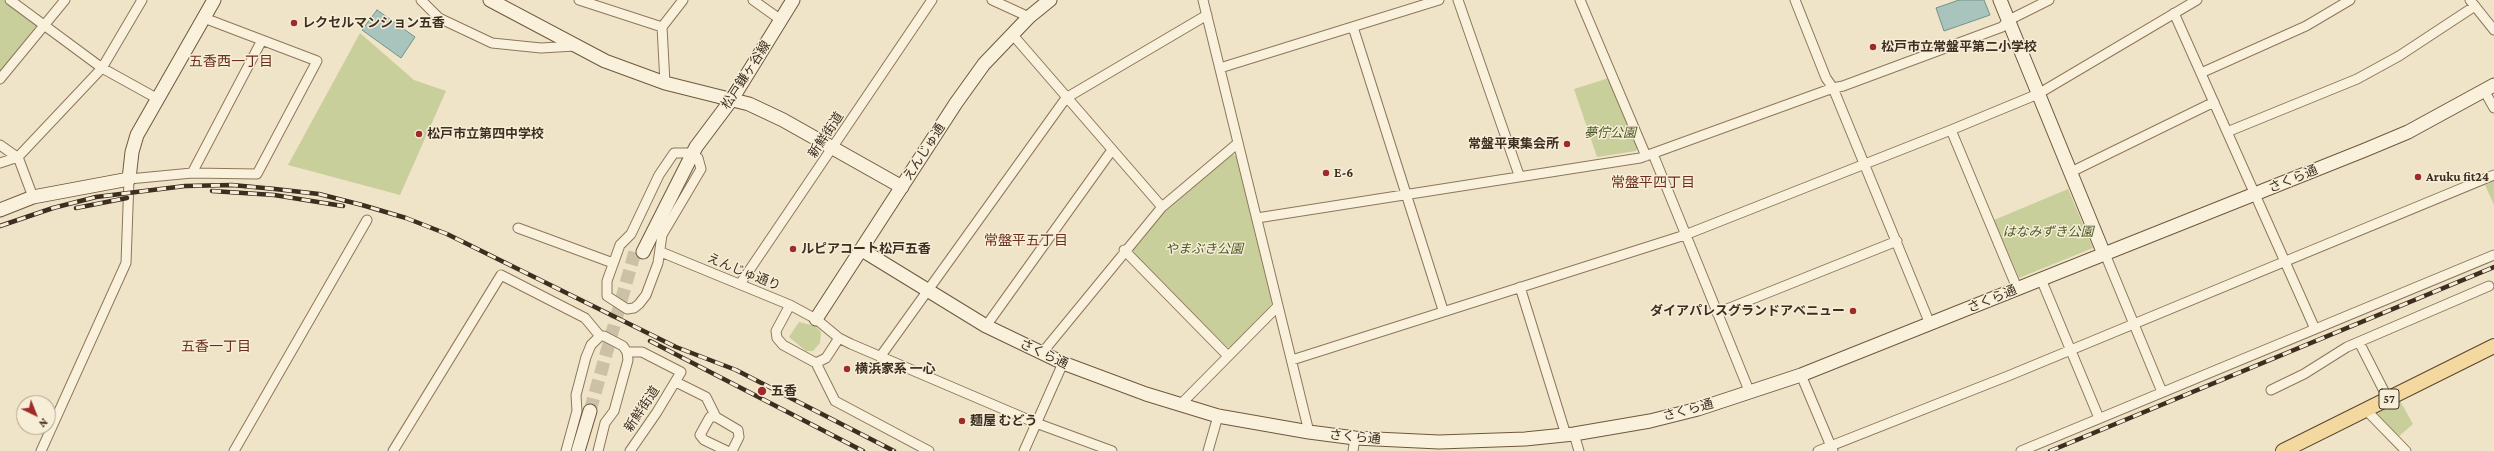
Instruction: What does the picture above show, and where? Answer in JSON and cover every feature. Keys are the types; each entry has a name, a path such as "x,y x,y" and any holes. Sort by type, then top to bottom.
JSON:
{"main road":[{"name":"57","path":"2283,451 2367,411 2494,346"}],"street":[{"path":"10,0 102,68 158,99"},
{"path":"0,79 65,0"},
{"path":"0,163 18,157 102,68 142,0"},
{"path":"41,451 126,263 129,179 134,143 214,0"},
{"path":"420,0 439,18 492,43 541,48 576,46"},
{"path":"579,0 662,26"},
{"path":"665,83 662,26 683,0"},
{"path":"753,0 781,20"},
{"name":"松戸鎌ヶ谷線","path":"639,250 666,187 676,169 692,151 732,98 793,0"},
{"name":"新鮮街道","path":"740,284 932,0"},
{"path":"992,0 1029,18"},
{"name":"えんじゅ通","path":"816,319 984,64 1012,34 1050,0"},
{"path":"1203,0 1309,432"},
{"path":"1220,68 1439,0"},
{"path":"1458,0 1519,175"},
{"path":"1580,0 1685,235 1750,393"},
{"path":"1795,0 1826,78 1833,88 1865,164 1930,324"},
{"path":"2000,0 2162,392"},
{"path":"1256,218 1649,155 1833,88 1843,86 2002,27 2009,20 2049,0"},
{"path":"1292,360 1443,310 1685,235 1951,130 2038,94 2197,0"},
{"path":"2201,73 2306,26 2350,0"},
{"path":"498,2 605,61 665,83 732,98 783,120 902,187"},
{"path":"2227,132 2357,79 2399,56 2473,3 2494,30"},
{"path":"2174,13 2315,329"},
{"path":"880,357 1066,98 1207,15"},
{"path":"0,210 33,197 129,179 192,173 257,174 317,61 204,18"},
{"path":"1353,27 1443,310"},
{"path":"1012,34 1162,207"},
{"path":"192,173 262,40"},
{"path":"2489,88 2494,108"},
{"name":"さくら通","path":"862,250 928,292 986,326 1063,363 1101,378 1180,405 1218,416 1309,432 1355,438 1482,441 1570,434 1650,420 1750,393 1801,375 2017,288 2255,195 2408,132 2489,88"},
{"path":"2071,172 2214,102"},
{"path":"1951,130 2017,288"},
{"path":"1042,353 1124,250 1162,207 1238,143"},
{"path":"0,145 18,157 33,197"},
{"path":"986,326 1112,150"},
{"path":"692,151 698,158 701,169 662,235 659,242 661,252 646,295 634,308 628,309 607,296 607,281 620,245 631,234 659,175 674,153 692,151"},
{"path":"1818,451 1833,449 2070,349 2494,175"},
{"path":"234,451 367,220"},
{"path":"518,228 613,263"},
{"path":"1717,313 1897,241"},
{"path":"1124,250 1228,356"},
{"name":"えんじゅ通り","path":"661,252 790,306 816,319 839,338 880,357 1036,423 1112,451"},
{"path":"2021,451 2494,256"},
{"path":"393,451 501,275 585,318 600,336 612,338 628,352 642,352 681,372 676,382 706,397 716,417 734,427 740,433 732,451"},
{"path":"2042,279 2099,418"},
{"path":"2272,390 2304,374 2347,347 2489,286"},
{"path":"1520,287 1570,434 1579,451"},
{"path":"790,306 776,331 777,338 783,344 816,363 835,401 929,451"},
{"path":"1180,405 1278,308"},
{"path":"566,451 577,411 576,395 581,373 591,345 600,336"},
{"path":"816,363 826,358 839,338"},
{"path":"2359,342 2388,399"},
{"path":"598,451 605,423 614,411 628,360 628,352"},
{"path":"1024,451 1063,363"},
{"path":"1801,375 1833,449"},
{"name":"新鮮街道","path":"630,451 676,382"},
{"path":"2367,411 2406,451"},
{"path":"578,451 593,412 586,451"},
{"path":"1208,451 1218,416"},
{"path":"716,417 707,419 700,435 704,440 727,451"},
{"path":"1353,451 1355,438"}],"green space":[{"path":"0,0 4,0 36,25 36,30 0,73"},
{"path":"360,33 414,80 446,91 400,195 288,165"},
{"name":"夢佇公園","path":"1609,78 1638,146 1636,151 1597,157 1574,89"},
{"name":"やまぶき公園","path":"1232,154 1236,156 1272,304 1231,347 1227,347 1132,253 1132,248 1160,216"},
{"path":"2494,181 2494,205 2485,185"},
{"name":"はなみずき公園","path":"2068,189 2093,248 2019,278 1994,220"},
{"path":"799,322 815,326 821,332 820,343 813,351 806,351 789,337"},
{"path":"2399,399 2413,424 2397,438 2371,412"}],"water":[{"path":"1959,0 1984,0 1990,15 1944,31 1936,8"},
{"path":"377,10 415,37 401,58 362,30"}],"tunnel":[{"path":"590,411 636,248"}],"railway":[{"path":"0,226 53,208 96,197 185,186 232,185 319,194 406,218 447,234 676,347 736,370 894,451"},
{"path":"212,191 274,195 343,206"},
{"path":"76,208 127,198"},
{"path":"2050,451 2494,267"},
{"path":"650,341 863,451"}],"place":[{"name":"レクセルマンション五香","path":"294,23"},
{"name":"松戸市立常盤平第二小学校","path":"1873,47"},
{"name":"松戸市立第四中学校","path":"419,134"},
{"name":"常盤平東集会所","path":"1567,144"},
{"name":"E-6","path":"1326,173"},
{"name":"Aruku fit24","path":"2418,177"},
{"name":"ルピアコート松戸五香","path":"793,249"},
{"name":"ダイアパレスグランドアベニュー","path":"1853,311"},
{"name":"横浜家系 一心","path":"847,369"},
{"name":"五香","path":"762,391"},
{"name":"麺屋 むどう","path":"962,421"}],"district":[{"name":"五香西一丁目","path":"231,62"},
{"name":"常盤平四丁目","path":"1653,183"},
{"name":"常盤平五丁目","path":"1026,241"},
{"name":"五香一丁目","path":"216,347"}]}
